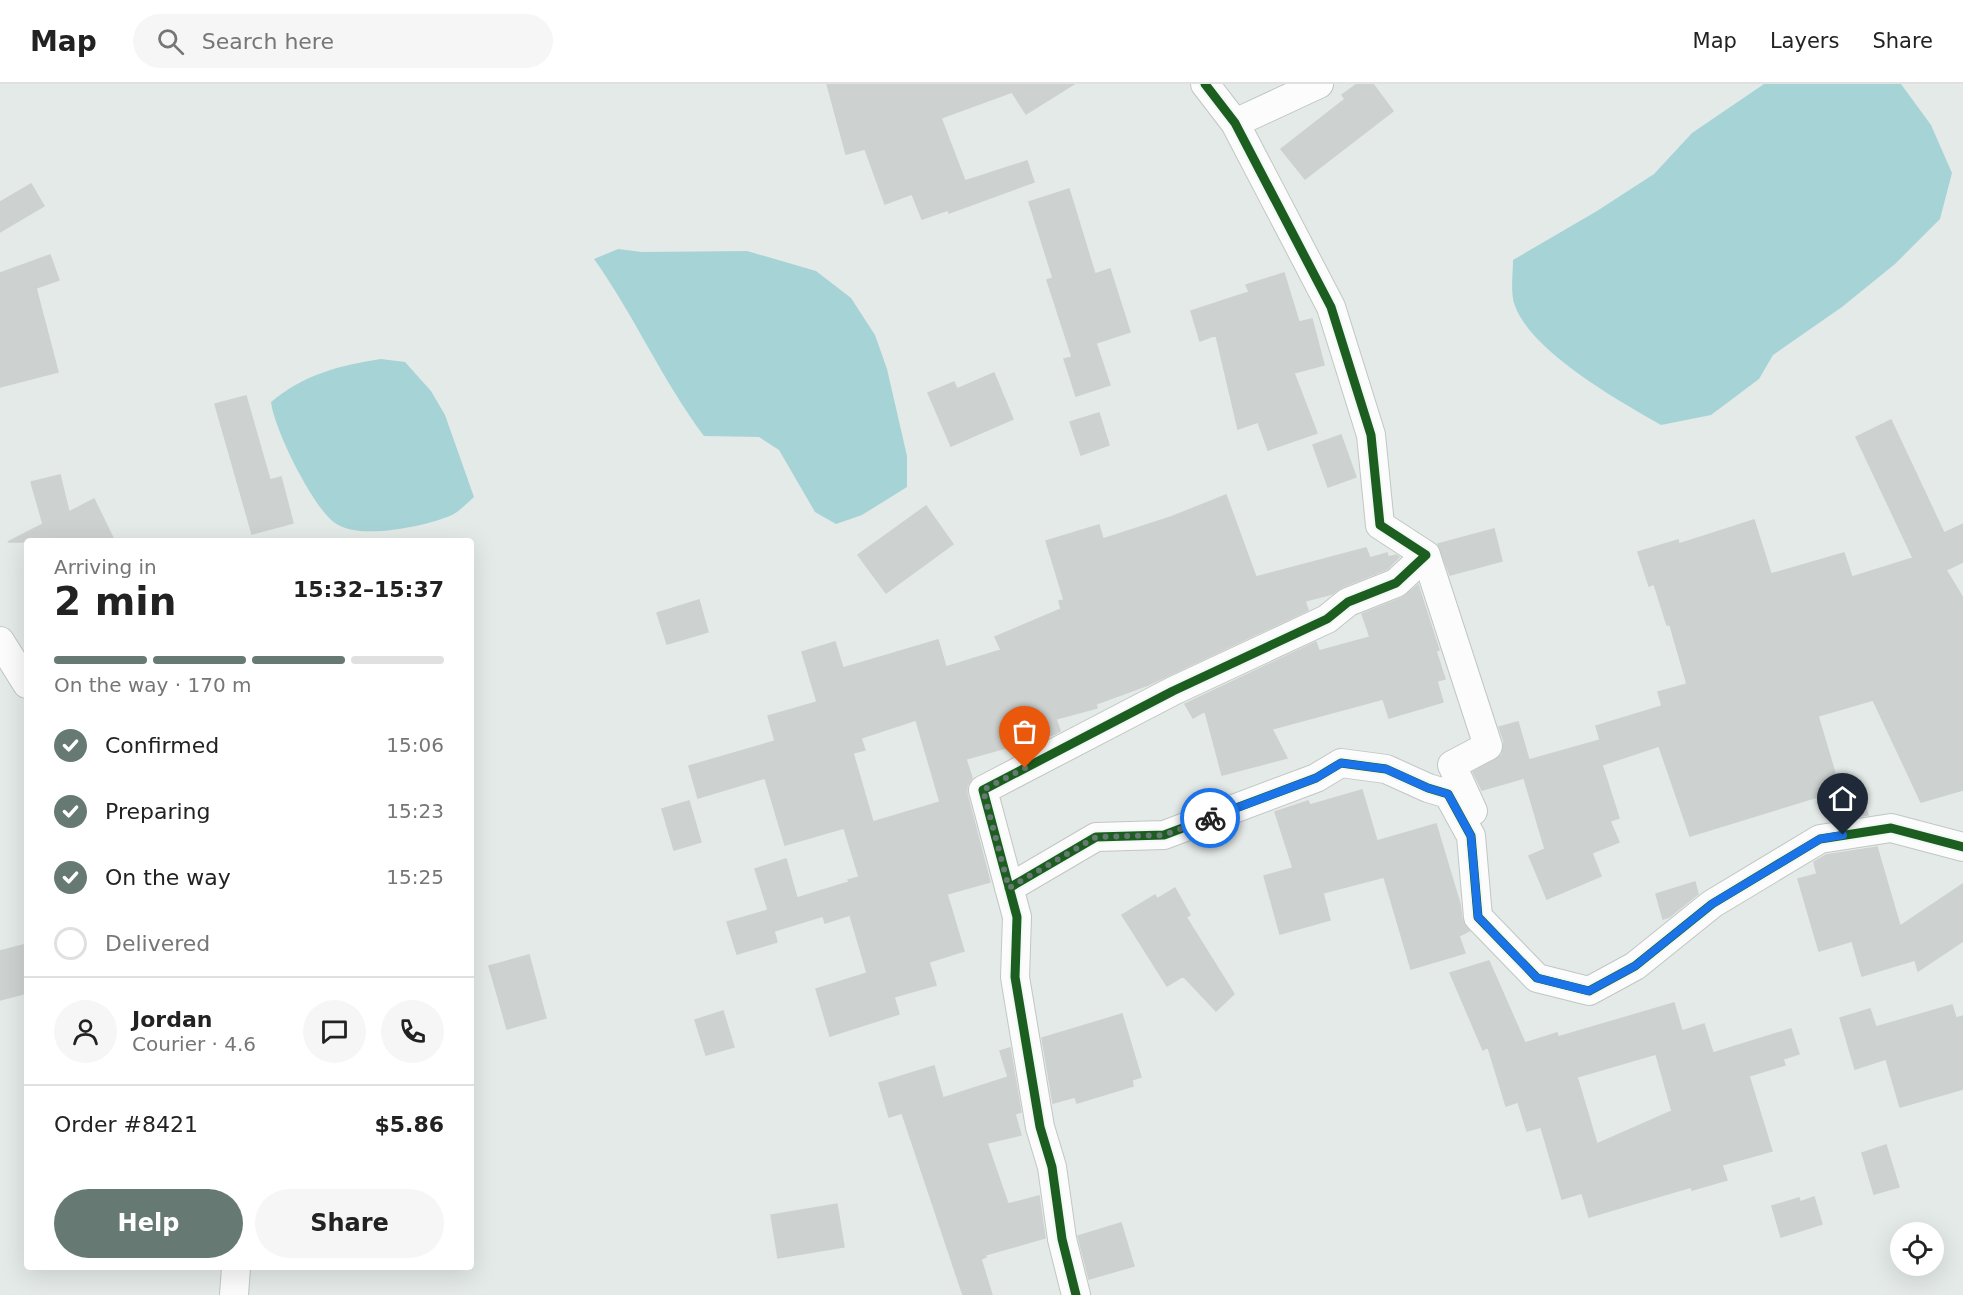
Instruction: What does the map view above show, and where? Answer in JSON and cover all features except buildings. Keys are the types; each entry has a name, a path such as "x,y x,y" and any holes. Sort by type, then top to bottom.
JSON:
{"street":[{"path":"1205,84 1235,123 1331,308 1371,435 1380,525 1426,555 1488,746 1452,765 1485,840 1495,882 1482,921"},
{"path":"1235,123 1319,84"},
{"path":"1076,1295 1062,1239 1052,1167 1040,1127 1015,976 1017,917 983,790 1173,691 1327,619 1348,602 1396,583 1426,555"},
{"path":"0,641 24,679"},
{"path":"1009,888 1096,837 1164,835 1316,778 1341,763 1386,769 1428,788 1448,794 1471,836 1478,917 1537,978 1589,991 1635,966 1712,904 1820,839 1891,828 1963,847"},
{"path":"234,1295 236,1270"}],"water":[{"path":"1764,84 1901,84 1931,125 1952,173 1940,219 1895,264 1842,307 1773,355 1759,379 1711,415 1661,425 1579,374 1539,341 1524,323 1513,301 1513,260 1597,211 1654,174 1692,133"},
{"path":"618,249 642,252 747,251 816,271 851,298 875,335 887,369 907,456 907,487 862,515 836,524 815,512 779,450 759,437 704,436 675,393 594,259"},
{"path":"381,359 405,362 431,391 445,415 474,497 455,513 441,519 393,530 360,531 335,523 316,502 287,448 271,402 309,378 351,364"}],"cycle path":[{"path":"1076,1295 1062,1239 1052,1167 1040,1127 1015,977 1017,917 983,790 1173,691 1327,619 1348,602 1396,583 1426,555 1380,525 1371,435 1331,307 1235,123 1205,84"},
{"path":"1009,888 1096,837 1164,835 1316,778 1341,763 1386,769 1428,788 1448,794 1471,836 1478,917 1537,978 1589,991 1635,966 1712,904 1820,839 1891,828 1963,847"}],"way so far":[{"path":"1025,768 983,790 1009,888 1096,837 1164,835 1210,818"}],"route":[{"path":"1210,818 1316,778 1341,763 1386,769 1428,788 1448,794 1471,836 1478,917 1537,978 1589,991 1635,966 1712,904 1820,839 1843,835"}]}
